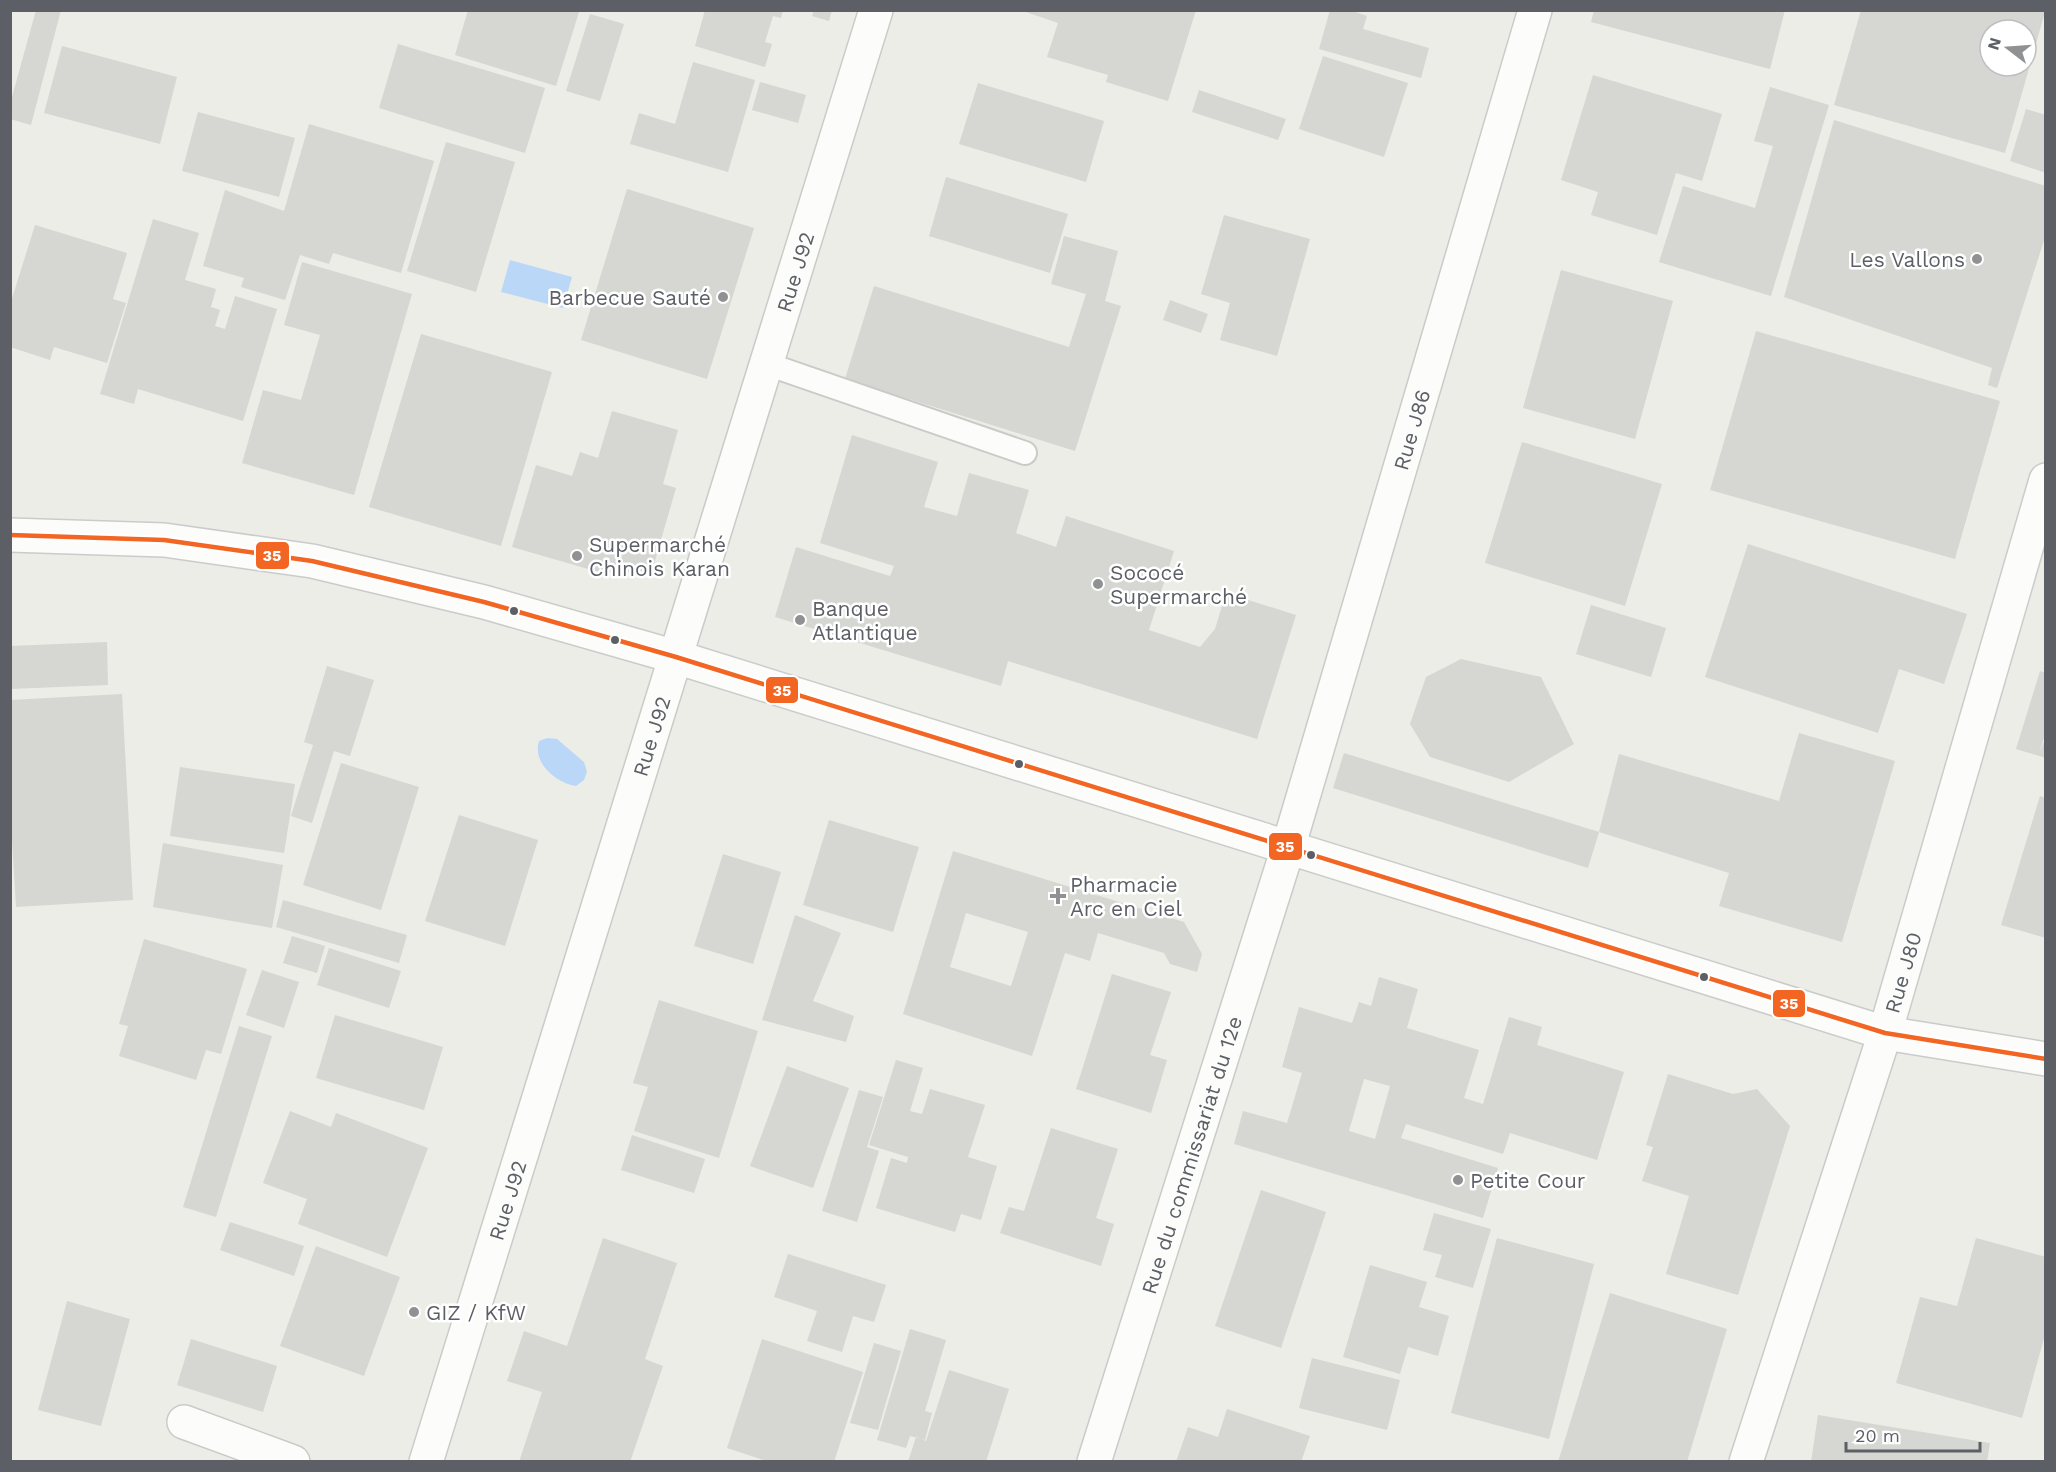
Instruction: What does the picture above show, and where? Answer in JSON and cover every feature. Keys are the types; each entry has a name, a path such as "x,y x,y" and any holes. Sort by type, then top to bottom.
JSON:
{"street":[{"name":"Rue J92","path":"426,1461 876,10"},
{"name":"Rue J86","path":"1288,848 1535,10"},
{"name":"Rue J80","path":"1746,1461 1885,1033 2046,480"},
{"path":"10,535 164,540 312,561 484,602 676,657 1885,1033 2046,1059"},
{"name":"Rue du commissariat du 12e","path":"1094,1461 1288,848"},
{"path":"184,1422 293,1461"}],"lane":[{"path":"767,364 1025,453"}],"water":[{"path":"510,260 572,277 563,308 501,292"},
{"path":"547,738 557,739 584,762 587,772 584,780 576,786 561,781 547,771 542,764 539,757 539,741"}],"building":[{"path":"36,10 61,10 31,125 10,119 10,104"},
{"path":"468,10 579,12 556,86 455,55"},
{"path":"705,10 783,10 781,18 773,16 765,42 772,44 765,67 695,46"},
{"path":"814,10 832,10 829,21 812,16"},
{"path":"1020,10 1196,10 1168,101 1106,82 1108,75 1047,57 1058,23"},
{"path":"1330,10 1350,10 1367,16 1363,29 1429,48 1421,78 1319,49"},
{"path":"1594,10 1785,10 1770,69 1591,22"},
{"path":"1861,10 2045,12 2038,37 2038,18 1978,18 1978,78 2026,78 2005,153 1834,105"},
{"path":"590,14 624,24 600,101 566,91"},
{"path":"398,44 545,88 525,153 379,108"},
{"path":"62,46 177,77 160,144 44,113"},
{"path":"1323,56 1408,83 1384,157 1299,129"},
{"path":"693,62 755,80 728,172 630,144 639,113 675,124"},
{"path":"1593,75 1722,114 1702,181 1676,173 1657,235 1591,215 1598,192 1561,180"},
{"path":"760,82 806,95 798,123 752,110"},
{"path":"978,83 1104,121 1086,182 959,144"},
{"path":"1770,87 1829,105 1771,296 1659,262 1683,186 1755,208 1773,146 1754,141"},
{"path":"1199,90 1286,119 1278,140 1192,112"},
{"path":"2026,109 2046,115 2046,173 2010,161"},
{"path":"198,112 295,138 279,197 182,171"},
{"path":"1834,120 2046,186 2046,234 1997,388 1988,385 1992,368 1784,297"},
{"path":"309,124 434,161 401,273 333,253 329,264 300,255 285,300 241,287 244,278 203,266 225,190 284,211"},
{"path":"446,142 515,162 476,292 407,271"},
{"path":"946,177 1068,214 1050,273 929,236"},
{"path":"627,189 754,228 707,379 581,340"},
{"path":"1224,215 1310,239 1277,356 1220,340 1230,303 1201,294"},
{"path":"153,219 199,233 185,280 216,289 211,307 220,310 215,326 225,329 235,296 277,309 243,421 138,389 134,404 100,394"},
{"path":"35,225 127,253 113,299 126,303 107,363 54,347 50,360 10,347 10,305"},
{"path":"1064,236 1118,251 1105,301 1121,306 1075,451 845,379 874,286 1069,347 1086,294 1051,284"},
{"path":"302,262 412,294 354,495 242,463 263,390 301,400 320,335 284,325"},
{"path":"1561,270 1673,301 1635,439 1523,408"},
{"path":"1170,300 1208,314 1201,333 1163,320"},
{"path":"1756,331 2000,401 1955,559 1710,490"},
{"path":"421,334 552,372 501,546 369,507"},
{"path":"612,411 678,430 663,484 676,488 652,571 602,573 512,547 536,465 572,476 580,452 598,458"},
{"path":"852,435 938,462 924,507 957,516 969,473 1029,490 1016,533 1056,547 1066,516 1174,551 1149,630 1200,647 1215,629 1226,593 1296,615 1257,739 1008,661 1001,686 775,617 796,547 890,576 894,566 820,543"},
{"path":"1522,442 1662,484 1625,606 1485,563"},
{"path":"1748,544 1967,614 1944,684 1899,669 1878,733 1705,677"},
{"path":"1591,605 1666,628 1651,677 1576,654"},
{"path":"107,642 108,685 10,689 10,646"},
{"path":"1461,659 1541,677 1574,744 1509,782 1430,757 1410,724 1426,677"},
{"path":"327,666 374,680 350,756 334,751 312,823 291,816 313,745 304,742"},
{"path":"2040,671 2046,673 2046,732 2039,753 2046,737 2046,758 2016,749"},
{"path":"122,694 133,900 16,907 10,807 10,700"},
{"path":"1799,733 1895,761 1842,942 1719,906 1729,873 1599,832 1619,754 1779,801"},
{"path":"1344,753 1599,832 1588,868 1333,788"},
{"path":"341,763 419,787 381,910 303,885"},
{"path":"180,767 295,784 284,853 170,836"},
{"path":"2040,796 2046,798 2046,938 2001,925"},
{"path":"459,815 538,840 505,946 425,921"},
{"path":"829,820 919,847 893,932 803,905"},
{"path":"163,843 283,865 272,928 153,907"},
{"path":"953,851 1184,922 1202,954 1197,972 1170,964 1164,953 1098,933 1090,961 1065,953 1032,1056 903,1014","holes":["966,913 1028,932 1011,986 950,967"]},
{"path":"723,854 781,872 753,964 694,946"},
{"path":"283,900 407,935 399,963 276,927"},
{"path":"795,915 841,933 813,1001 854,1016 846,1042 762,1020"},
{"path":"292,936 325,946 317,973 283,963"},
{"path":"144,939 247,969 221,1054 206,1050 196,1080 119,1056 128,1026 119,1024"},
{"path":"329,948 401,971 389,1008 317,985"},
{"path":"262,970 299,982 284,1028 246,1015"},
{"path":"1112,974 1171,992 1150,1055 1167,1060 1151,1113 1076,1089"},
{"path":"1379,977 1418,989 1407,1028 1479,1050 1464,1098 1483,1104 1509,1017 1542,1027 1537,1045 1624,1072 1597,1160 1510,1133 1503,1154 1406,1124 1401,1138 1498,1168 1483,1218 1234,1144 1243,1111 1287,1123 1302,1073 1282,1067 1299,1007 1352,1023 1359,1002 1371,1006","holes":["1364,1079 1390,1086 1375,1139 1349,1131"]},
{"path":"659,1000 758,1031 719,1158 634,1131 648,1087 633,1083"},
{"path":"335,1015 443,1047 424,1110 316,1078"},
{"path":"239,1026 272,1036 216,1217 183,1207"},
{"path":"896,1060 923,1068 910,1111 922,1114 930,1089 985,1105 968,1157 997,1166 981,1220 961,1214 955,1232 876,1208 891,1158 907,1163 908,1157 869,1145"},
{"path":"787,1066 849,1088 813,1188 750,1166"},
{"path":"1668,1074 1733,1094 1757,1089 1790,1126 1738,1295 1666,1274 1689,1196 1642,1181 1653,1147 1646,1145"},
{"path":"859,1090 883,1097 867,1147 879,1151 857,1222 822,1211"},
{"path":"290,1111 331,1127 336,1113 428,1148 387,1257 298,1224 307,1199 263,1183"},
{"path":"1051,1128 1118,1149 1096,1218 1114,1224 1101,1266 1000,1233 1009,1207 1024,1211"},
{"path":"632,1135 705,1159 694,1193 621,1170"},
{"path":"1261,1190 1326,1212 1281,1348 1215,1326"},
{"path":"1434,1213 1491,1229 1473,1288 1435,1277 1442,1255 1423,1250"},
{"path":"230,1222 304,1246 294,1276 220,1250"},
{"path":"603,1238 677,1263 645,1359 663,1366 630,1462 519,1462 542,1392 507,1381 524,1331 567,1346"},
{"path":"1497,1238 1594,1264 1549,1439 1451,1413"},
{"path":"1976,1238 2046,1257 2046,1331 2022,1418 1896,1383 1920,1297 1957,1306"},
{"path":"316,1246 400,1277 364,1376 280,1346"},
{"path":"788,1254 886,1285 874,1322 853,1316 842,1352 807,1341 817,1311 774,1297"},
{"path":"1370,1265 1427,1282 1419,1307 1449,1316 1438,1356 1408,1347 1400,1374 1343,1357"},
{"path":"1610,1293 1727,1329 1687,1462 1558,1462"},
{"path":"67,1301 130,1319 101,1426 38,1410"},
{"path":"910,1329 946,1340 925,1411 932,1413 925,1440 910,1436 906,1448 877,1440"},
{"path":"191,1339 277,1366 263,1412 177,1385"},
{"path":"762,1339 863,1372 834,1462 769,1462 727,1448"},
{"path":"874,1343 901,1351 878,1430 850,1423"},
{"path":"1312,1358 1400,1380 1387,1430 1299,1408"},
{"path":"949,1370 1009,1389 986,1462 908,1462 916,1437 926,1441"},
{"path":"1227,1409 1310,1436 1301,1462 1176,1462 1188,1427 1218,1437"},
{"path":"1818,1415 1990,1443 1987,1462 1811,1462"}],"transit line":[{"name":"35","path":"10,535 164,540 312,561 484,602 676,657 1885,1033 2046,1059"}],"place":[{"name":"Les Vallons","path":"1977,259"},
{"name":"Barbecue Sauté","path":"723,297"},
{"name":"Supermarché Chinois Karan","path":"577,556"},
{"name":"Sococé Supermarché","path":"1098,584"},
{"name":"Banque Atlantique","path":"800,620"},
{"name":"Pharmacie Arc en Ciel","path":"1058,896"},
{"name":"Petite Cour","path":"1458,1180"},
{"name":"GIZ / KfW","path":"414,1312"}]}
